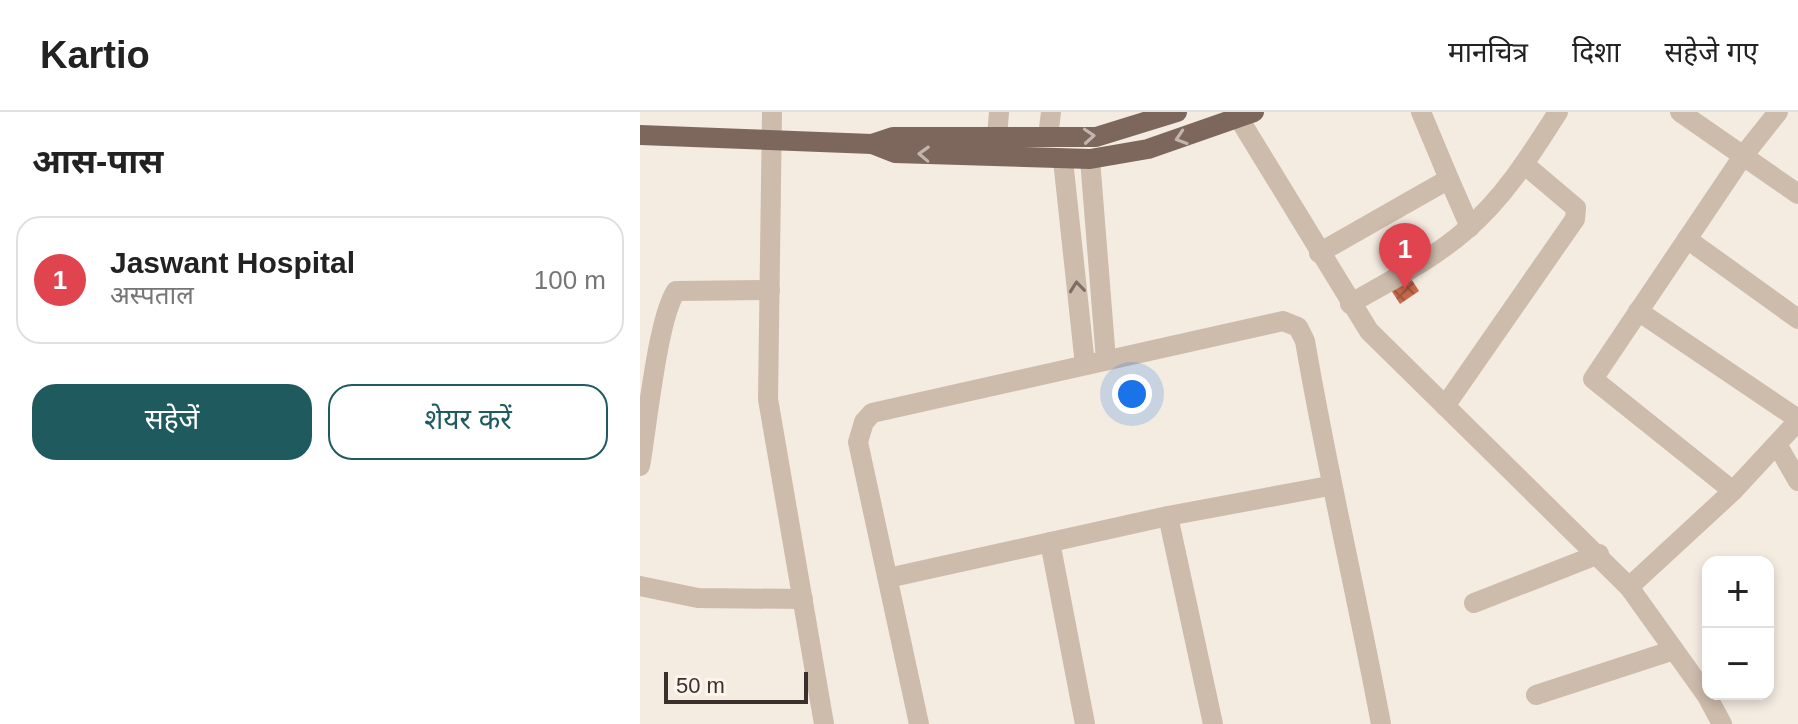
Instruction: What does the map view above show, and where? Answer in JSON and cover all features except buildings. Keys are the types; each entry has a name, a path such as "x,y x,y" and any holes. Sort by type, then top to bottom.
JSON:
{"main road":[{"path":"872,144 893,137 1096,137 1177,112"},
{"path":"640,135 872,144 895,153 1063,160 1090,159 1148,149 1243,115"}],"street":[{"path":"772,112 768,399 824,724"},
{"path":"997,137 999,112"},
{"path":"1048,137 1051,112"},
{"path":"1421,112 1470,227"},
{"path":"1350,304 1449,244 1470,227 1525,165 1558,112"},
{"path":"1681,112 1798,194"},
{"path":"1733,491 1594,383 1593,376 1743,156 1778,112"},
{"path":"1243,115 1319,253 1350,304 1381,344 1599,554 1629,587 1722,724"},
{"path":"1090,159 1106,360"},
{"path":"1063,160 1085,365"},
{"path":"1445,406 1577,213 1572,203 1525,165"},
{"path":"1319,253 1449,179"},
{"path":"1687,239 1798,319"},
{"path":"640,466 650,351 676,291 770,290"},
{"path":"1629,587 1733,491 1778,446 1798,420 1638,311"},
{"path":"919,724 858,442 864,422 872,413 1283,321 1293,323 1305,341 1329,486 1363,626 1381,724"},
{"path":"1778,446 1798,481"},
{"path":"888,578 1168,516 1329,486"},
{"path":"1168,516 1213,724"},
{"path":"1050,542 1085,724"},
{"path":"1474,603 1599,554"},
{"path":"640,586 698,598 803,599"},
{"path":"1536,695 1674,650"}],"place":[{"name":"Jaswant Hospital","path":"1405,289"}]}
